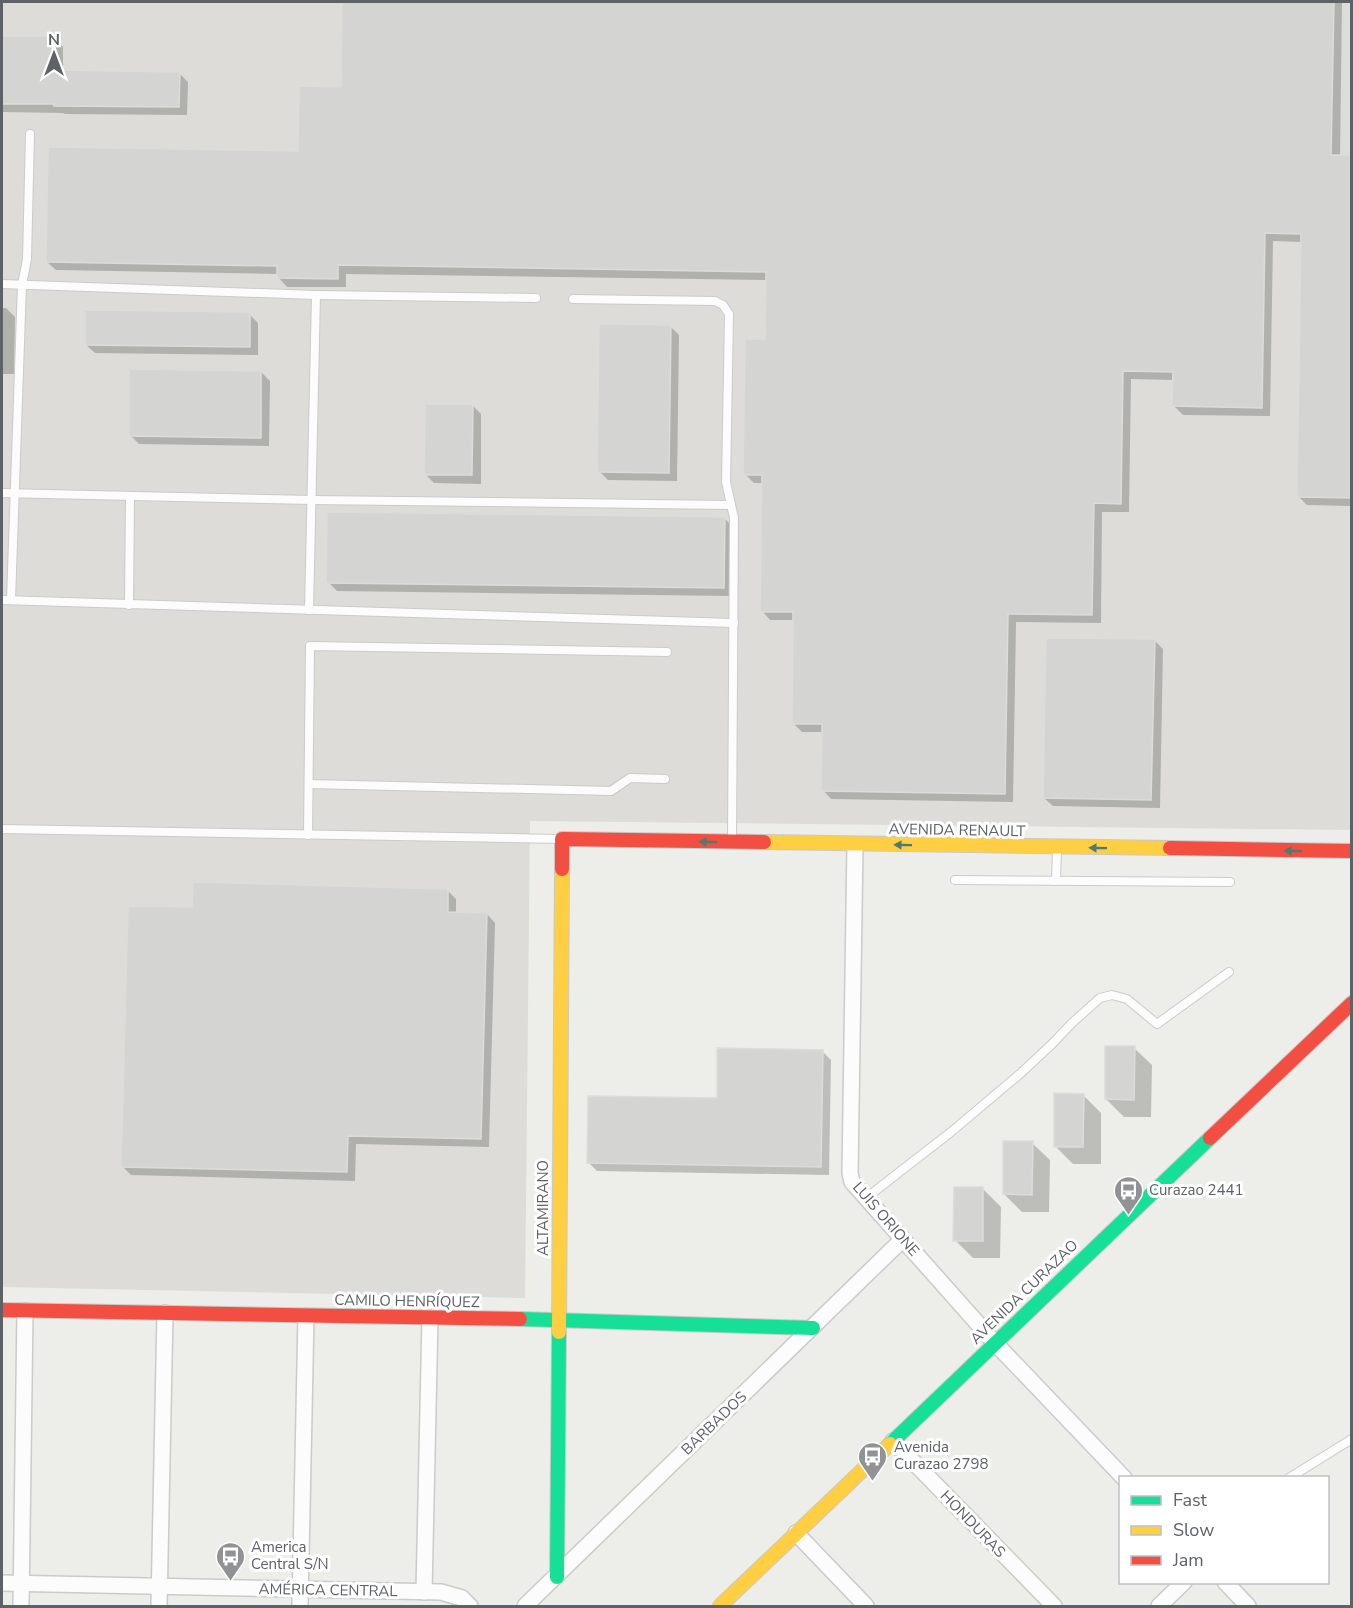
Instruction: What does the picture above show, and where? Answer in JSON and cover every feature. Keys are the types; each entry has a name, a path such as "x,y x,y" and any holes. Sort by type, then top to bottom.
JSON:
{"street":[{"name":"AVENIDA RENAULT","path":"562,839 1352,851"},
{"name":"ALTAMIRANO","path":"556,1577 562,839"},
{"name":"LUIS ORIONE","path":"855,845 850,1173 852,1182 995,1343 1122,1476"},
{"name":"AVENIDA CURAZAO","path":"720,1606 1352,1002"},
{"name":"BARBADOS","path":"525,1606 903,1239"},
{"name":"CAMILO HENRÍQUEZ","path":"2,1310 559,1320 813,1328"},
{"path":"21,1606 25,1311"},
{"path":"159,1606 165,1313"},
{"path":"300,1606 306,1316"},
{"path":"424,1592 430,1318"},
{"name":"HONDURAS","path":"893,1441 1054,1606"},
{"path":"796,1533 866,1606"},
{"name":"AMÉRICA CENTRAL","path":"2,1583 441,1592 462,1598 470,1606"},
{"path":"1159,1606 1182,1584"},
{"path":"1227,1584 1248,1606"}],"lane":[{"path":"11,600 22,285 27,259 30,134"},
{"path":"2,284 316,295 536,298"},
{"path":"309,609 316,295"},
{"path":"573,299 715,301 723,305 729,314 726,482 734,518 732,843"},
{"path":"2,494 731,505"},
{"path":"129,605 130,496"},
{"path":"2,600 734,623"},
{"path":"308,835 310,646 667,652"},
{"path":"309,784 611,791 630,778 665,779"},
{"path":"2,829 562,839"},
{"path":"1056,881 1057,848"},
{"path":"955,880 1230,882"},
{"path":"866,1198 951,1132 1021,1073 1100,998 1112,995 1127,999 1157,1024 1229,972"},
{"path":"1292,1476 1352,1439"}],"shaded area":[{"path":"2,2 1351,2 1352,828 1350,830 530,821 525,1298 2,1287"}],"building":[{"path":"342,2 1334,2 1331,155 1352,155 1352,498 1297,497 1301,234 1265,233 1262,408 1172,406 1173,372 1123,371 1121,504 1094,503 1092,615 1008,614 1005,794 821,791 822,724 792,724 793,612 760,612 762,475 743,475 745,339 765,339 766,272 338,265 338,279 277,278 277,266 46,262 48,147 298,151 299,86 341,87"},
{"path":"2,36 55,36 55,70 180,72 179,107 2,104"},
{"path":"85,310 250,312 250,347 85,345"},
{"path":"599,324 671,325 669,473 597,472"},
{"path":"129,369 261,371 261,438 129,436"},
{"path":"425,404 473,404 472,475 424,475"},
{"path":"327,512 725,517 724,588 326,583"},
{"path":"1046,638 1155,639 1151,800 1043,798"},
{"path":"193,882 448,889 448,912 487,913 481,1139 348,1136 347,1172 121,1167 128,906 192,907"},
{"path":"1105,1046 1135,1046 1134,1100 1105,1099"},
{"path":"717,1048 823,1050 821,1167 587,1163 588,1096 717,1098"},
{"path":"1054,1093 1084,1094 1083,1147 1054,1147"},
{"path":"1003,1141 1033,1141 1032,1195 1003,1194"},
{"path":"954,1187 983,1187 983,1241 953,1241"}],"traffic: fast":[{"path":"890,1444 1210,1138"},
{"path":"520,1319 813,1328"},
{"path":"557,1577 559,1332"}],"traffic: slow":[{"path":"764,842 1170,848"},
{"path":"559,1332 562,869"},
{"path":"720,1606 890,1444"}],"traffic: jam":[{"path":"562,869 562,839 764,842"},
{"path":"1170,848 1352,851"},
{"path":"1210,1138 1352,1003"},
{"path":"2,1310 520,1319"}],"place":[{"name":"Curazao 2441","path":"1128,1216"},
{"name":"Avenida Curazao 2798","path":"873,1482"},
{"name":"America Central S/N","path":"230,1582"}]}
